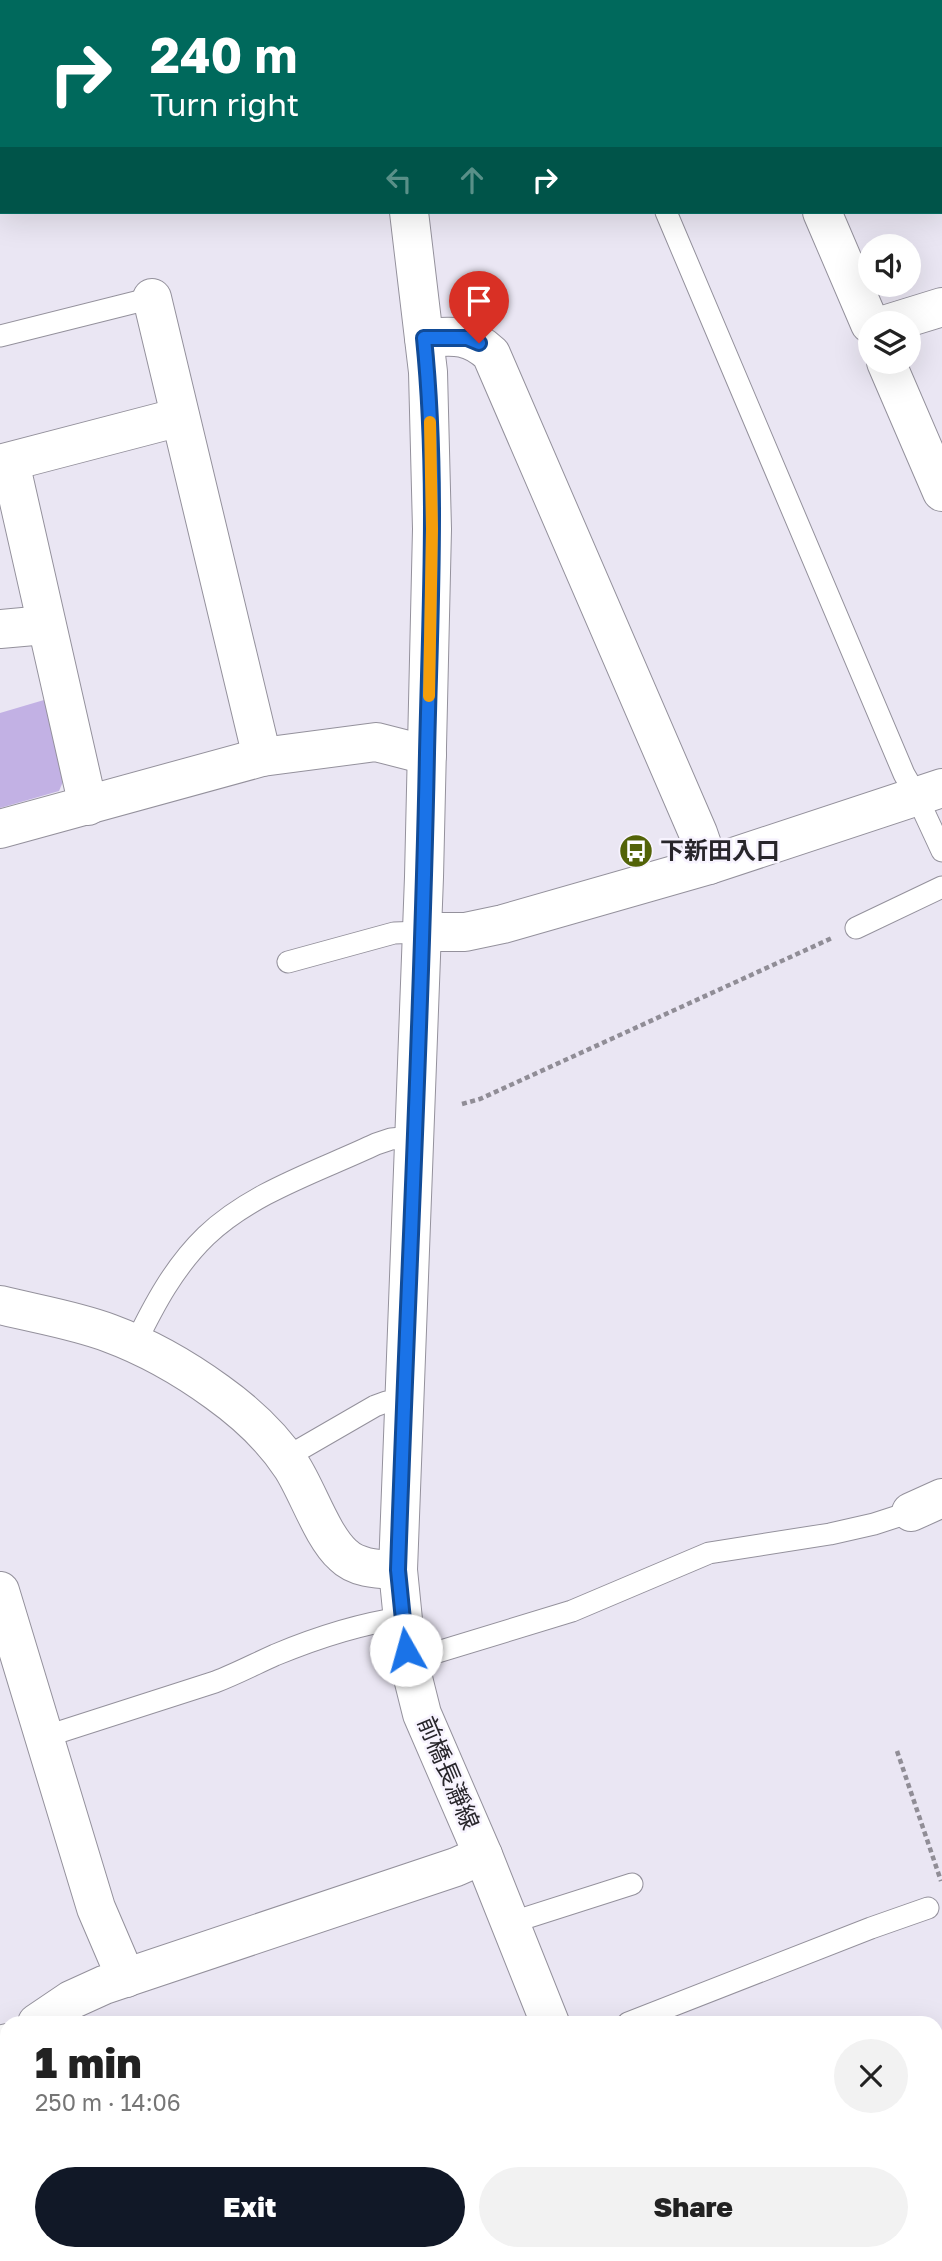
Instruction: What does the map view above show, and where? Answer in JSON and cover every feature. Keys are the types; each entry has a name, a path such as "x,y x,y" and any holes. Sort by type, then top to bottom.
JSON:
{"street":[{"name":"前橋長瀞線","path":"409,214 424,338 431,443 432,529 422,932 398,1570 408,1661 422,1714 547,2016"},
{"path":"823,214 864,311"},
{"path":"152,298 262,757"},
{"path":"921,313 942,307"},
{"path":"424,338 467,338 479,343 491,354 698,833 709,865"},
{"path":"891,374 942,492"},
{"path":"88,806 5,463 180,417"},
{"path":"0,629 45,625"},
{"path":"0,829 262,757 376,742 427,755"},
{"path":"422,932 465,932 503,924 709,865 929,792"},
{"path":"0,1305 107,1332 181,1368 249,1418 285,1458 343,1556 355,1564 373,1569 398,1570"},
{"path":"0,1591 96,1908 126,1978"},
{"path":"48,2016 85,1993 483,1856"}],"lane":[{"path":"667,214 904,775 929,792 942,851"},
{"path":"0,336 152,298"},
{"path":"856,928 942,887"},
{"path":"288,962 394,933 422,932"},
{"path":"135,1344 156,1301 184,1261 207,1235 238,1211 265,1195 376,1144 391,1139 414,1137"},
{"path":"285,1458 375,1406 386,1402 404,1403"},
{"path":"408,1661 563,1615 709,1553 830,1534 874,1524 927,1505"},
{"path":"44,1737 215,1682 283,1652 356,1626 402,1618"},
{"path":"510,1923 632,1884"},
{"path":"646,2016 928,1908"}],"path":[{"path":"462,1104 480,1099 856,928"},
{"path":"897,1751 942,1885"}],"shaded area":[{"path":"44,700 65,777 59,791 0,808 0,713"}],"slow traffic":[{"path":"429,696 432,529 430,422"}],"place":[{"name":"下新田入口","path":"636,851"}],"route":[{"path":"406,1650 398,1570 425,877 432,529 431,443 424,338 467,338 479,343"}]}
